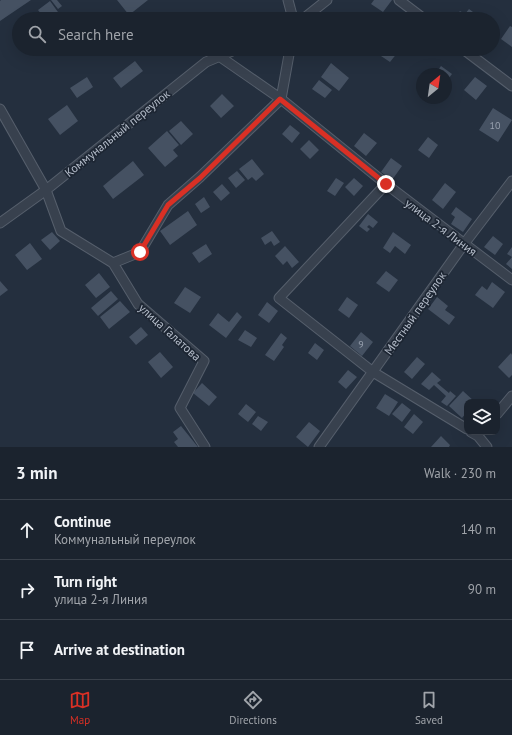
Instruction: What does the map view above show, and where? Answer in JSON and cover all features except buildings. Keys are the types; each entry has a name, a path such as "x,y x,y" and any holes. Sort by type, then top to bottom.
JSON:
{"street":[{"path":"288,0 291,12"},
{"path":"312,12 327,0"},
{"path":"399,0 415,12"},
{"name":"улица 2-я Линия","path":"219,56 280,99 386,184 512,280"},
{"name":"Коммунальный переулок","path":"0,223 46,190 206,62 219,56"},
{"path":"113,263 140,252 168,205 200,178 280,99 289,56"},
{"path":"472,56 512,86"},
{"name":"улица Галатова","path":"0,109 46,190 61,231 113,263 138,304 204,361 180,408 205,447"},
{"name":"Местный переулок","path":"319,447 464,244 512,181"},
{"path":"386,184 279,298 373,372 464,428"},
{"path":"500,410 512,396"},
{"path":"478,435 487,447"}],"route":[{"path":"140,252 168,205 200,178 280,99 386,184"}]}
